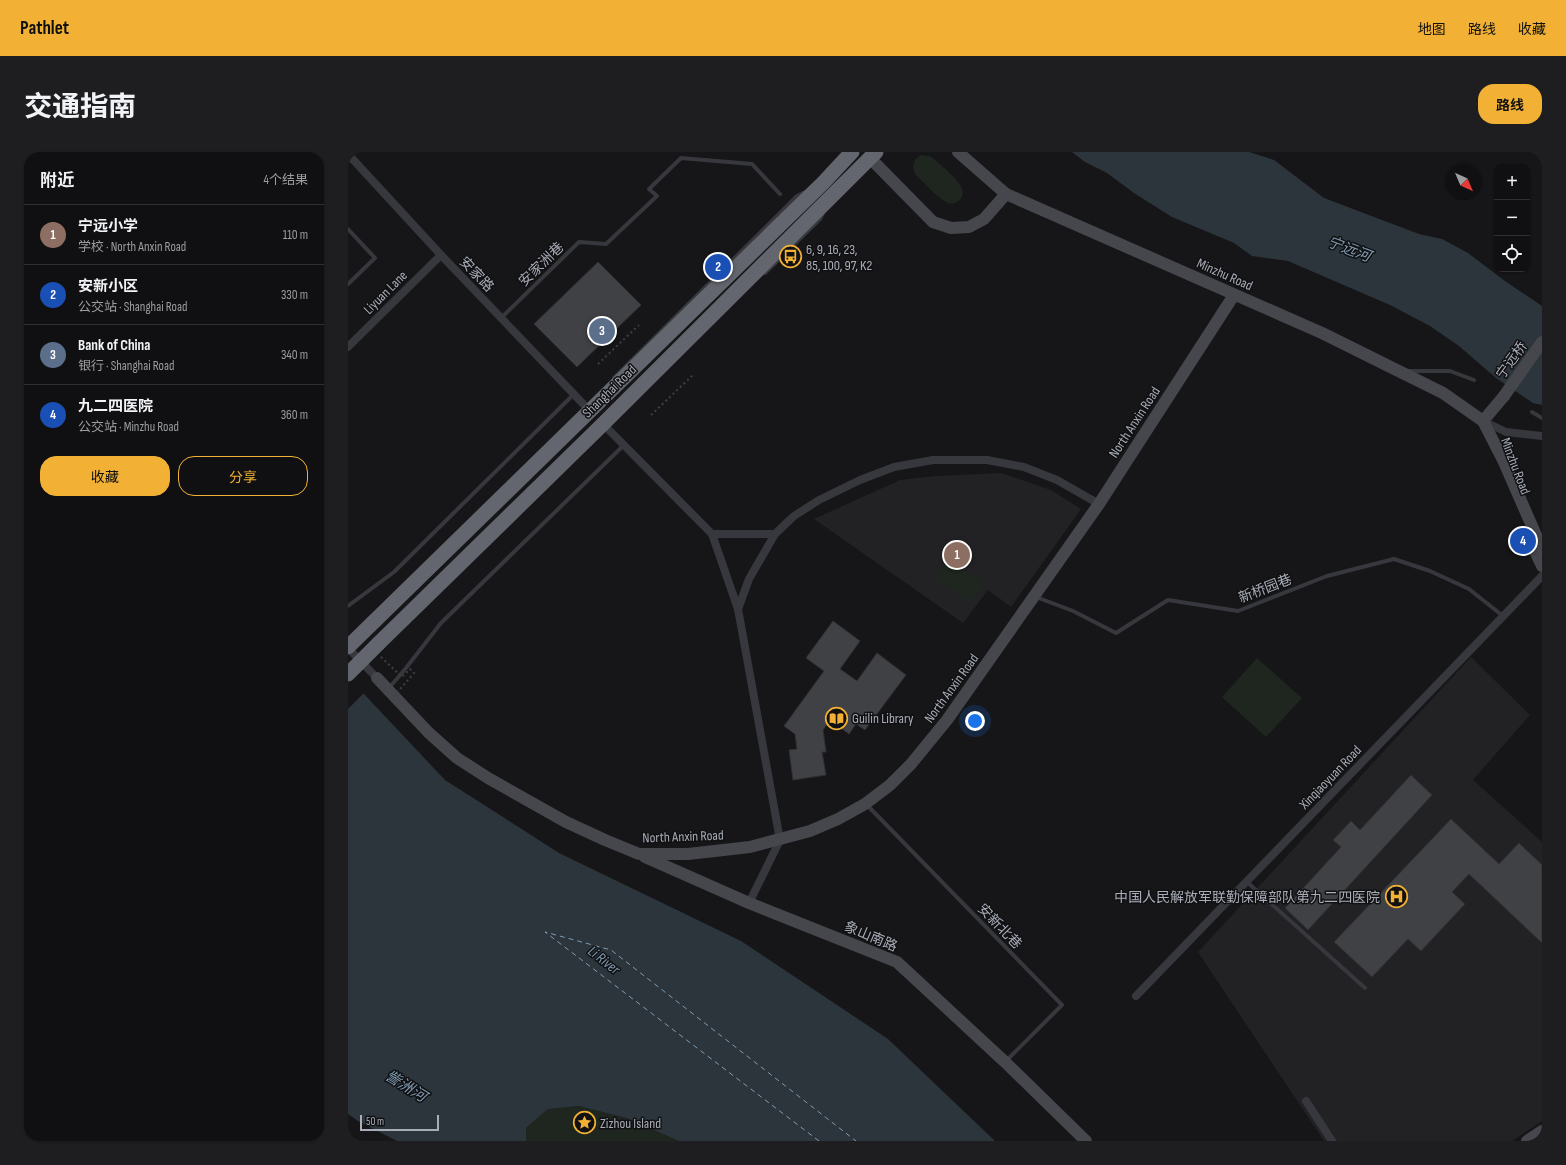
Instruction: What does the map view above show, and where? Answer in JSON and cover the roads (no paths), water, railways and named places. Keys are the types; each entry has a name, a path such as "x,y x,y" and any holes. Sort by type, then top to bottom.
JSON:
{"highway":[{"name":"Shanghai Road","path":"348,674 603,424 828,188 848,153"},
{"path":"828,188 873,155"},
{"name":"Shanghai Road","path":"348,648 589,410 828,188"}],"street":[{"name":"Minzhu Road","path":"958,152 1006,194 1322,333 1443,393 1484,421 1542,549"},
{"name":"安家路","path":"348,154 441,255 589,410"},
{"path":"873,155 934,222 951,228 968,227 984,219 1006,194"},
{"name":"Liyuan Lane","path":"348,347 441,255"},
{"name":"North Anxin Road","path":"377,678 429,733 457,758 488,778 566,822 604,840 639,854 688,854 750,847 810,831 838,819 865,804 890,785 911,764 947,720 1099,504 1234,295"},
{"name":"宁远桥","path":"1484,421 1504,396 1542,342"},
{"name":"Minzhu Road","path":"1484,421 1498,466 1542,566"},
{"path":"1484,421 1506,432 1542,436"},
{"path":"603,424 712,534 738,609 780,840 749,903"},
{"path":"738,609 749,579 774,534 794,516 819,500 860,480 894,467 933,460 987,460 1024,467 1057,480 1099,504"},
{"path":"712,534 774,534"},
{"name":"Xinqiaoyuan Road","path":"1136,996 1542,576"},
{"path":"348,648 377,678"},
{"name":"象山南路","path":"639,854 749,903 897,962 1005,1062 1086,1141"},
{"path":"1306,1101 1332,1141"},
{"path":"1527,1141 1542,1131"}],"lane":[{"name":"安家洲巷","path":"501,318 579,242 606,244 657,196 649,189 681,158 752,164 780,194"},
{"path":"613,380 797,196 828,188 820,219 761,277"},
{"path":"348,229 375,258 348,284"},
{"path":"1398,371 1450,371 1474,380"},
{"path":"589,410 608,386"},
{"path":"348,606 394,572 574,394"},
{"path":"603,424 634,401"},
{"path":"1532,412 1542,418"},
{"path":"391,692 406,668 440,623 624,445"},
{"name":"新桥园巷","path":"1034,596 1073,611 1116,633 1168,600 1238,611 1327,576 1394,559 1430,572 1469,589 1503,616"},
{"name":"安新北巷","path":"865,804 1062,1005 1005,1062"},
{"path":"1247,882 1365,988"}],"water":[{"name":"宁远河","path":"1072,152 1249,152 1274,160 1324,198 1419,234 1442,239 1468,253 1505,281 1542,306 1542,405 1533,403 1496,378 1459,346 1430,326 1390,305 1288,261 1252,256 1234,243 1172,217 1134,193 1107,173 1085,162"},
{"path":"348,677 445,780 559,853 741,941 888,1039 995,1141 679,1141 626,1118 579,1106 548,1109 526,1128 526,1141 397,1141 358,1121 348,1114"}],"place":[{"name":"6, 9, 16, 23, 85, 100, 97, K2","path":"790,257"},
{"name":"安新小区","path":"718,267"},
{"name":"Bank of China","path":"602,331"},
{"name":"九二四医院","path":"1523,541"},
{"name":"宁远小学","path":"957,555"},
{"name":"Guilin Library","path":"836,718"},
{"name":"中国人民解放军联勤保障部队第九二四医院","path":"1396,897"},
{"name":"Zizhou Island","path":"584,1123"}],"water label":[{"name":"Li River","path":"604,960"},
{"name":"訾洲河","path":"406,1086"}]}
